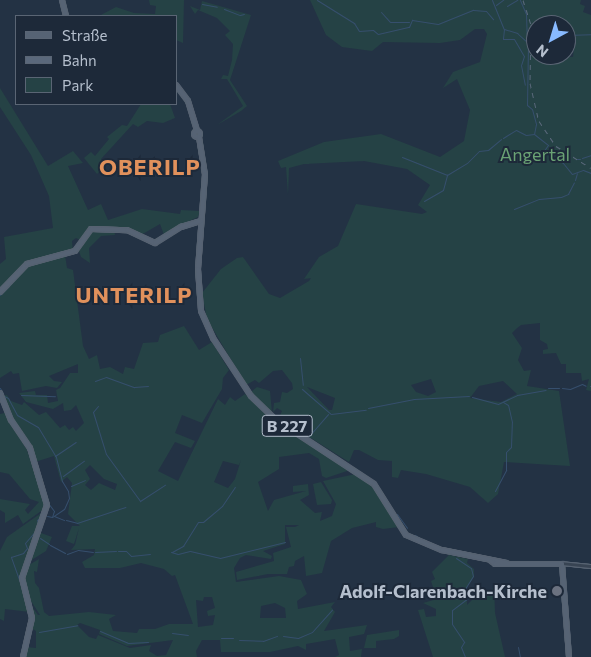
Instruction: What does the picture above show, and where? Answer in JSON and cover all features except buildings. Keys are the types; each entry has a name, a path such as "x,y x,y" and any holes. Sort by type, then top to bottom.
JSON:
{"main road":[{"path":"62,0 66,15"},
{"name":"B 227","path":"178,88 188,101 197,131 194,135 198,137 204,174 202,213 199,221 198,287 201,311 212,338 258,405 377,487 406,531 406,535 410,534 436,549 495,561 561,565"},
{"path":"0,292 27,264 77,250 91,229 127,230 155,243 181,226 199,221"},
{"path":"0,393 11,420 30,448 47,506 22,578 32,618 23,657"},
{"path":"561,565 569,657"}],"street":[{"path":"561,565 591,566"}],"green space":[{"path":"149,0 184,0 183,43 178,41 178,15 101,15 116,7 134,13 155,14 156,6 150,5"},
{"name":"Angertal","path":"310,0 581,0 580,4 585,6 583,12 591,15 591,391 586,390 589,379 582,381 581,373 566,373 566,364 561,364 556,353 543,354 543,350 548,349 547,344 540,340 540,323 521,325 512,333 522,348 518,360 524,371 531,370 527,386 559,391 570,466 504,462 498,494 488,503 470,487 426,474 401,470 398,478 392,477 392,461 378,460 359,450 354,450 349,462 279,418 282,411 277,408 273,412 274,403 280,402 282,392 287,393 293,389 292,383 282,370 273,371 259,383 255,380 246,385 207,319 202,293 221,269 237,258 243,257 269,294 280,298 309,281 311,278 304,279 319,257 338,246 356,204 422,214 427,212 418,205 430,185 407,169 364,161 304,164 289,168 288,195 286,167 281,168 278,161 324,142 381,134 440,157 464,141 470,110 457,79 443,88 453,72 480,62 487,34 484,29 475,29 460,40 440,43 383,42 372,51 342,47 326,35","holes":["431,379 436,392 428,396 416,392 411,385","503,381 517,394 501,402 470,398 479,386","307,387 335,398 332,410 329,410"]},
{"path":"202,1 251,15 230,80 247,106 217,125 243,106 227,79 221,79 223,75 228,76 232,60 233,44 225,35 230,31 217,18 198,10 195,14 190,6 200,10"},
{"path":"0,88 48,166 73,151 83,163 68,166 88,210 101,204 108,220 142,209 180,214 181,210 200,211 198,217 176,227 158,242 164,235 160,224 141,235 114,228 115,235 101,236 89,248 90,263 81,257 79,251 87,233 84,233 80,240 76,238 72,241 73,251 25,264 0,290 0,264 6,259 4,237 53,228 49,196 31,155 0,107"},
{"path":"140,105 170,105 175,118 163,123 147,121 138,127 133,124 101,159 104,167 97,174 84,158 91,152 95,156 109,139 107,137 122,125 127,126"},
{"path":"65,255 67,268 73,270 83,346 89,359 97,355 100,369 110,367 123,374 125,367 134,369 143,343 158,342 160,335 184,326 199,350 212,342 229,370 223,378 222,389 202,423 182,415 175,433 195,441 191,448 175,442 158,471 178,481 218,399 225,405 230,397 235,401 245,394 271,420 350,470 326,478 322,476 319,459 309,453 279,457 279,469 258,482 268,511 274,500 306,491 293,492 293,486 308,484 309,495 300,500 315,513 322,512 320,521 332,516 336,504 323,481 356,474 378,492 399,527 383,529 376,527 376,522 352,528 331,541 322,573 306,576 304,556 295,561 294,566 289,567 287,574 268,574 237,580 236,572 274,561 273,553 291,547 286,527 299,525 285,525 285,544 263,551 272,556 271,559 246,555 240,558 234,568 236,582 279,576 301,580 307,594 297,601 298,609 335,602 331,607 335,612 324,631 367,625 364,634 349,637 350,651 362,649 361,657 335,657 339,655 335,639 306,644 306,650 298,646 270,652 221,652 220,640 202,640 196,651 197,657 24,657 26,647 36,648 36,631 31,628 33,608 40,615 29,598 24,579 29,565 39,559 37,572 34,571 35,583 39,588 44,612 49,616 89,612 116,615 109,619 113,631 137,633 139,629 155,629 169,624 193,624 175,575 172,576 164,569 141,563 120,568 85,568 82,562 94,555 95,549 71,550 75,545 79,528 74,544 66,541 72,526 80,526 68,514 72,483 67,477 61,482 54,456 35,462 32,448 14,422 2,396 7,395 11,401 22,405 24,402 39,415 46,412 60,428 65,425 69,430 73,427 76,431 84,423 76,405 71,410 64,411 63,403 53,409 26,402 19,393 35,391 36,395 47,395 48,403 58,401 56,390 60,388 70,373 78,373 78,364 49,376 54,381 62,382 57,388 46,386 22,391 19,373 13,374 11,371 0,378 0,294 24,267","holes":["241,460 235,479 228,488 214,482 223,461 239,465","90,465 104,479 117,484 115,490 99,483 91,490 85,485 90,479 85,470","204,597 212,597 215,608 207,611 208,616 215,615 213,625 198,627 196,600 203,601","275,603 285,608 286,618 260,618 261,606","80,623 100,630 99,634 127,646 173,640 166,655 157,656 149,651 151,645 130,648 98,635 96,639 89,637 77,625"]},
{"path":"257,387 270,391 272,413 251,392"},
{"path":"5,413 27,450 45,504 44,509 23,524 18,515 5,523 5,513 0,510 0,499 30,504 25,510 28,514 39,502 30,499 9,474 0,472 0,414"},
{"path":"321,482 332,500 331,504 317,505 313,484"},
{"path":"44,511 21,579 30,612 5,609 4,621 0,619 0,551 7,537"},
{"path":"41,533 52,537 46,551 30,561"},
{"path":"449,555 468,559 467,563 474,569 474,577 467,587 467,605 475,597 491,593 494,584 495,613 505,657 433,657 418,610 424,609 426,617 436,616 436,609 423,603 437,599 431,581 435,579 432,572"},
{"path":"399,630 399,636 394,639 376,641 376,648 364,648 367,635"}],"waterway":[{"path":"317,0 354,23 359,31 373,30 378,34 409,27 412,20 438,24 473,10 486,11 493,19"},
{"path":"492,0 504,29 517,33 528,43 527,105 532,109 536,124 534,134 548,145 543,152 563,163 572,174 583,170 591,173"},
{"path":"496,5 503,0"},
{"path":"507,6 517,0"},
{"path":"520,0 526,15"},
{"path":"202,4 217,7"},
{"path":"224,9 240,15 244,14"},
{"path":"381,12 390,22 409,22"},
{"path":"504,29 503,39 514,39 524,56 521,65 525,85"},
{"path":"576,35 591,34"},
{"path":"503,138 516,130 526,135 534,134"},
{"path":"402,157 447,175 467,163 479,151 488,150 501,139"},
{"path":"582,158 591,155"},
{"path":"575,180 577,173"},
{"path":"424,201 443,190 447,175"},
{"path":"514,209 539,199 561,197 568,194 574,182"},
{"path":"0,295 9,286"},
{"path":"300,358 303,385"},
{"path":"95,381 106,377 134,387 148,386"},
{"path":"562,388 570,389 582,384 586,386"},
{"path":"0,388 3,394"},
{"path":"548,388 559,388"},
{"path":"302,389 331,414 366,410"},
{"path":"472,397 498,404 517,395 546,390"},
{"path":"21,395 55,396"},
{"path":"4,396 8,398 17,415 38,427 56,457 62,481 68,491 69,498 64,509 52,517 47,516"},
{"path":"368,408 414,399 469,396"},
{"path":"495,491 506,470 506,452 511,447 512,422 508,405 503,402"},
{"path":"98,406 93,412 106,454 140,501 165,485"},
{"path":"309,436 328,414"},
{"path":"55,456 76,442"},
{"path":"28,450 38,485"},
{"path":"63,476 84,461"},
{"path":"71,486 85,480"},
{"path":"172,552 183,546 198,522 203,522 222,506 235,487"},
{"path":"48,503 54,511 52,517"},
{"path":"66,520 77,523 125,507"},
{"path":"397,514 407,528"},
{"path":"39,526 37,520 42,515"},
{"path":"54,516 64,520"},
{"path":"26,599 11,557 23,553 27,548 25,543 37,529"},
{"path":"415,535 421,539"},
{"path":"40,538 49,544"},
{"path":"171,552 178,554 190,551 220,558 285,542"},
{"path":"50,545 65,553"},
{"path":"67,554 78,550 93,552"},
{"path":"95,552 116,551"},
{"path":"118,551 126,551 131,556 150,554"},
{"path":"456,558 471,568 473,576 466,587 468,598 452,610 452,624 464,642 461,647 465,657"},
{"path":"283,636 298,638 312,632 332,610"},
{"path":"39,632 77,625"},
{"path":"20,657 28,628"},
{"path":"100,631 128,643 148,642"},
{"path":"172,633 188,635"},
{"path":"239,640 263,641 277,636"},
{"path":"221,638 233,638"},
{"path":"518,647 520,657"}],"railway":[{"path":"523,0 531,25 530,83 539,121 556,146 591,168"}],"place":[{"name":"Adolf-Clarenbach-Kirche","path":"557,591"}],"district":[{"name":"OBERILP","path":"150,167"},
{"name":"UNTERILP","path":"134,295"}]}
